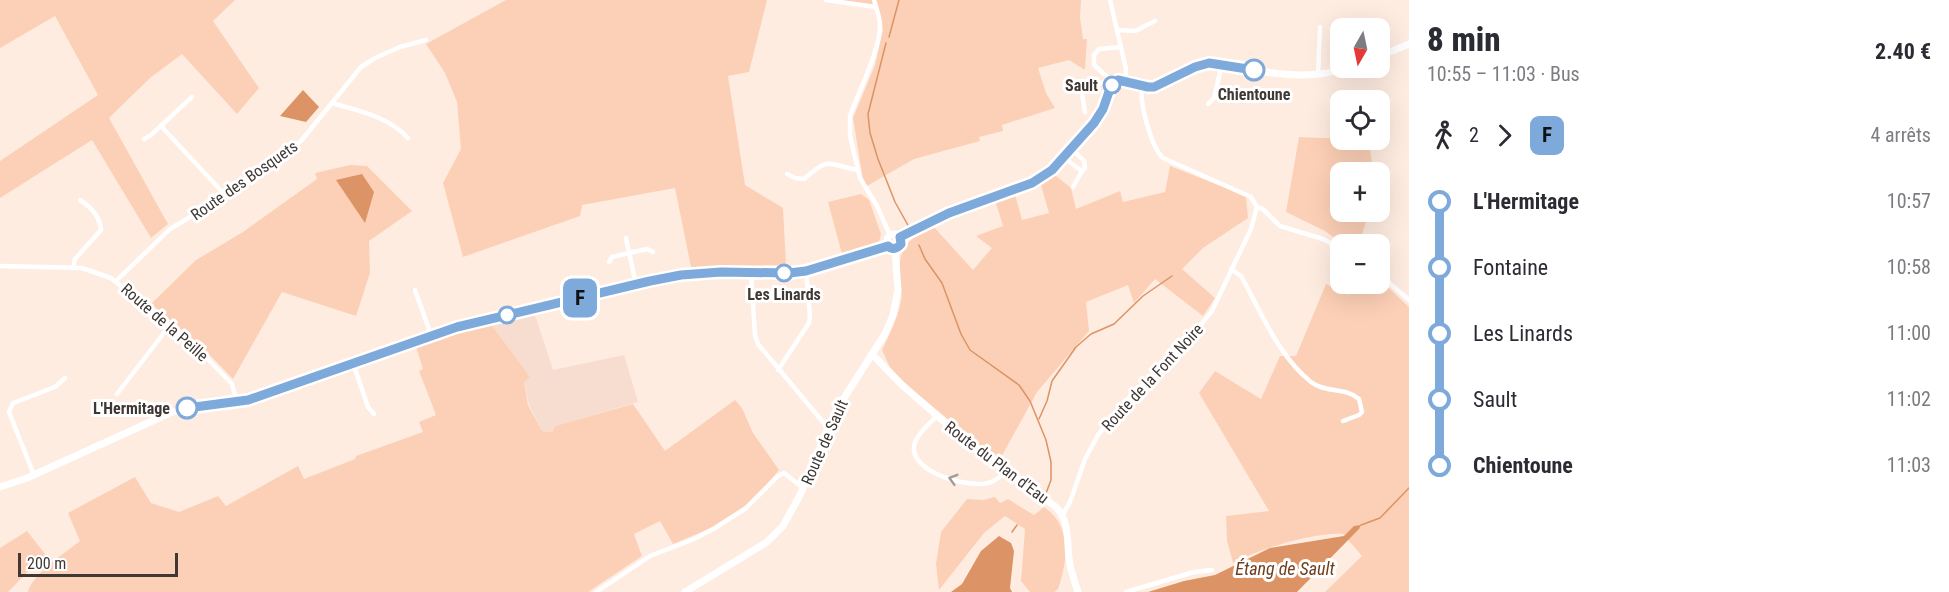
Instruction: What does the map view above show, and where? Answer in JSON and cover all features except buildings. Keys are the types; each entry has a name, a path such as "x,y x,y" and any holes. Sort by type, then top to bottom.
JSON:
{"street":[{"path":"826,0 876,7"},
{"path":"874,0 879,27 874,53 850,118 850,136 863,185 877,206 890,235"},
{"path":"1110,0 1126,69 1125,81"},
{"path":"1117,30 1135,31 1155,21"},
{"path":"1318,75 1320,27"},
{"name":"Route des Bosquets","path":"116,280 170,229 226,196 301,141 352,76 367,62 400,47 426,40"},
{"path":"1390,52 1409,44"},
{"path":"1111,80 1094,64 1094,55 1099,49 1120,47"},
{"path":"1085,112 1082,94 1084,90 1104,82 1125,81 1154,87 1195,67 1209,63 1276,74 1318,75 1330,72"},
{"path":"1208,104 1214,98 1222,64"},
{"path":"900,237 949,213 1032,183 1052,170 1072,149 1103,109 1111,80"},
{"path":"1142,86 1140,99 1151,139 1163,158 1251,198 1257,207 1263,209 1280,226 1330,243"},
{"path":"144,139 192,97"},
{"path":"332,103 385,120 399,128 408,138"},
{"path":"161,126 226,196"},
{"path":"1072,149 1084,161 1085,168 1072,187"},
{"path":"1064,158 1082,171"},
{"path":"787,174 804,179 818,166 828,163 858,170"},
{"path":"73,268 75,259 101,230 100,222 91,207 80,200"},
{"name":"Route de la Font Noire","path":"1063,514 1070,502 1085,459 1098,435 1123,403 1173,359 1212,311 1251,229 1257,207"},
{"path":"890,235 900,237"},
{"path":"890,235 887,239 892,247"},
{"path":"626,237 636,285"},
{"path":"0,487 34,475 170,413 187,408 237,402 265,394 457,327 681,275 806,271 901,244 900,237"},
{"name":"Route de Sault","path":"685,592 767,542 783,526 802,488 827,427 885,334 897,302 892,247"},
{"path":"609,262 612,257 629,253 647,249 653,252"},
{"name":"Route de la Peille","path":"0,266 73,268 97,272 116,280 198,349 232,384 237,402"},
{"path":"1231,269 1241,276 1279,345 1312,384 1347,392 1359,399 1363,408 1359,416 1343,421"},
{"path":"778,369 809,323 806,271"},
{"path":"751,273 756,339 827,427"},
{"path":"1390,283 1409,300"},
{"path":"415,290 431,335"},
{"path":"117,394 170,325"},
{"name":"Route du Plan d'Eau","path":"872,354 889,373 972,446 1063,514 1066,521 1070,565 1078,592"},
{"path":"353,363 368,407 374,414"},
{"path":"34,475 9,412 13,403 55,387 65,378"},
{"path":"937,416 914,444 914,454 921,464 932,472 973,484 990,483 1006,471"},
{"path":"596,592 650,556 715,528 746,508 778,476 784,473 802,488"},
{"path":"1126,592 1194,572 1212,570"}],"shaded area":[{"path":"0,0 235,0 213,21 259,88 237,114 182,54 150,78 109,118 168,224 151,238 92,140 0,198 0,161 98,95 55,16 0,48"},
{"path":"506,0 767,0 749,72 728,76 745,185 783,208 786,265 691,267 675,188 582,205 580,216 463,257 443,183 461,149 457,102 445,73 426,44"},
{"path":"829,0 1081,0 1080,17 1083,39 1087,39 1085,70 1069,60 1038,68 1046,93 1055,108 1002,125 1003,131 979,137 980,141 914,159 867,186 863,180 853,118 875,65 883,30 878,9"},
{"path":"1299,137 1330,138 1330,150 1370,150 1372,162 1330,162 1330,222 1366,222 1362,234 1330,235 1286,212"},
{"path":"350,165 367,166 412,211 369,241 370,273 356,316 282,292 233,379 201,346 151,304 196,260 243,232 317,179 315,173"},
{"path":"1170,166 1246,196 1248,218 1203,248 1182,269 1215,298 1203,316 1155,279 1134,303 1128,285 1086,302 1089,331 1037,392 999,461 893,374 882,350 896,320 901,301 900,267 903,251 917,235 933,226 973,270 992,248 976,236 1003,226 995,200 1015,194 1022,220 1049,213 1041,185 1055,175 1071,188 1076,209 1120,191 1123,202 1165,192"},
{"path":"861,194 869,200 881,234 879,242 842,254 828,202"},
{"path":"1326,284 1330,286 1330,294 1390,294 1390,289 1409,307 1409,592 1325,592 1362,556 1343,534 1287,542 1233,563 1227,541 1226,516 1269,511 1199,393 1215,371 1261,399 1280,356 1296,356"},
{"path":"535,315 553,370 624,355 638,402 555,426 552,432 542,431 529,405 524,381 530,377 491,324"},
{"path":"491,324 530,377 524,382 528,405 542,431 552,432 555,426 633,404 665,451 735,400 742,408 753,433 779,470 745,510 711,528 673,544 660,521 634,534 642,556 588,592 28,592 42,571 80,541 68,513 135,477 151,503 179,512 218,496 226,506 298,466 304,479 355,459 356,456 423,432 419,422 436,415 419,371 423,369 416,347 441,337"},
{"path":"995,497 1000,503 1008,499 1034,515 1044,507 1059,524 1065,544 1065,555 1058,589 1054,592 1030,592 1021,581 1025,529 1005,516 984,533 939,590 936,564 941,532 967,499 983,500"},
{"path":"27,531 45,554 8,592 0,592 0,548"}],"water":[{"path":"303,90 319,107 306,122 280,116"},
{"path":"362,174 374,192 365,223 336,180"},
{"name":"Étang de Sault","path":"1361,525 1297,592 1148,592 1184,581 1215,575 1270,548 1344,536 1354,526"},
{"path":"999,536 1011,543 1014,551 1010,588 1012,592 951,592 962,584 981,551"}],"waterway":[{"path":"889,37 899,0"},
{"path":"886,43 868,114 870,133 895,202 909,227"},
{"path":"919,245 925,259 942,283 961,334 970,350 1019,385 1030,401 1046,440 1051,462 1051,480 1045,496"},
{"path":"1039,419 1052,381 1076,347 1091,334 1114,324 1143,296 1172,276"},
{"path":"1361,525 1380,518 1409,488"},
{"path":"1012,532 1017,525"}],"bus line":[{"name":"F","path":"187,408 248,400 457,327 650,281 681,275 721,272 806,271 888,246 897,248 901,244 900,237 983,199 1032,183 1052,170 1094,123 1103,109 1113,82 1118,80 1154,87 1195,67 1209,63 1254,70"}],"place":[{"name":"Chientoune","path":"1254,70"},
{"name":"Sault","path":"1112,85"},
{"name":"Les Linards","path":"784,273"},
{"name":"L'Hermitage","path":"187,408"}]}
